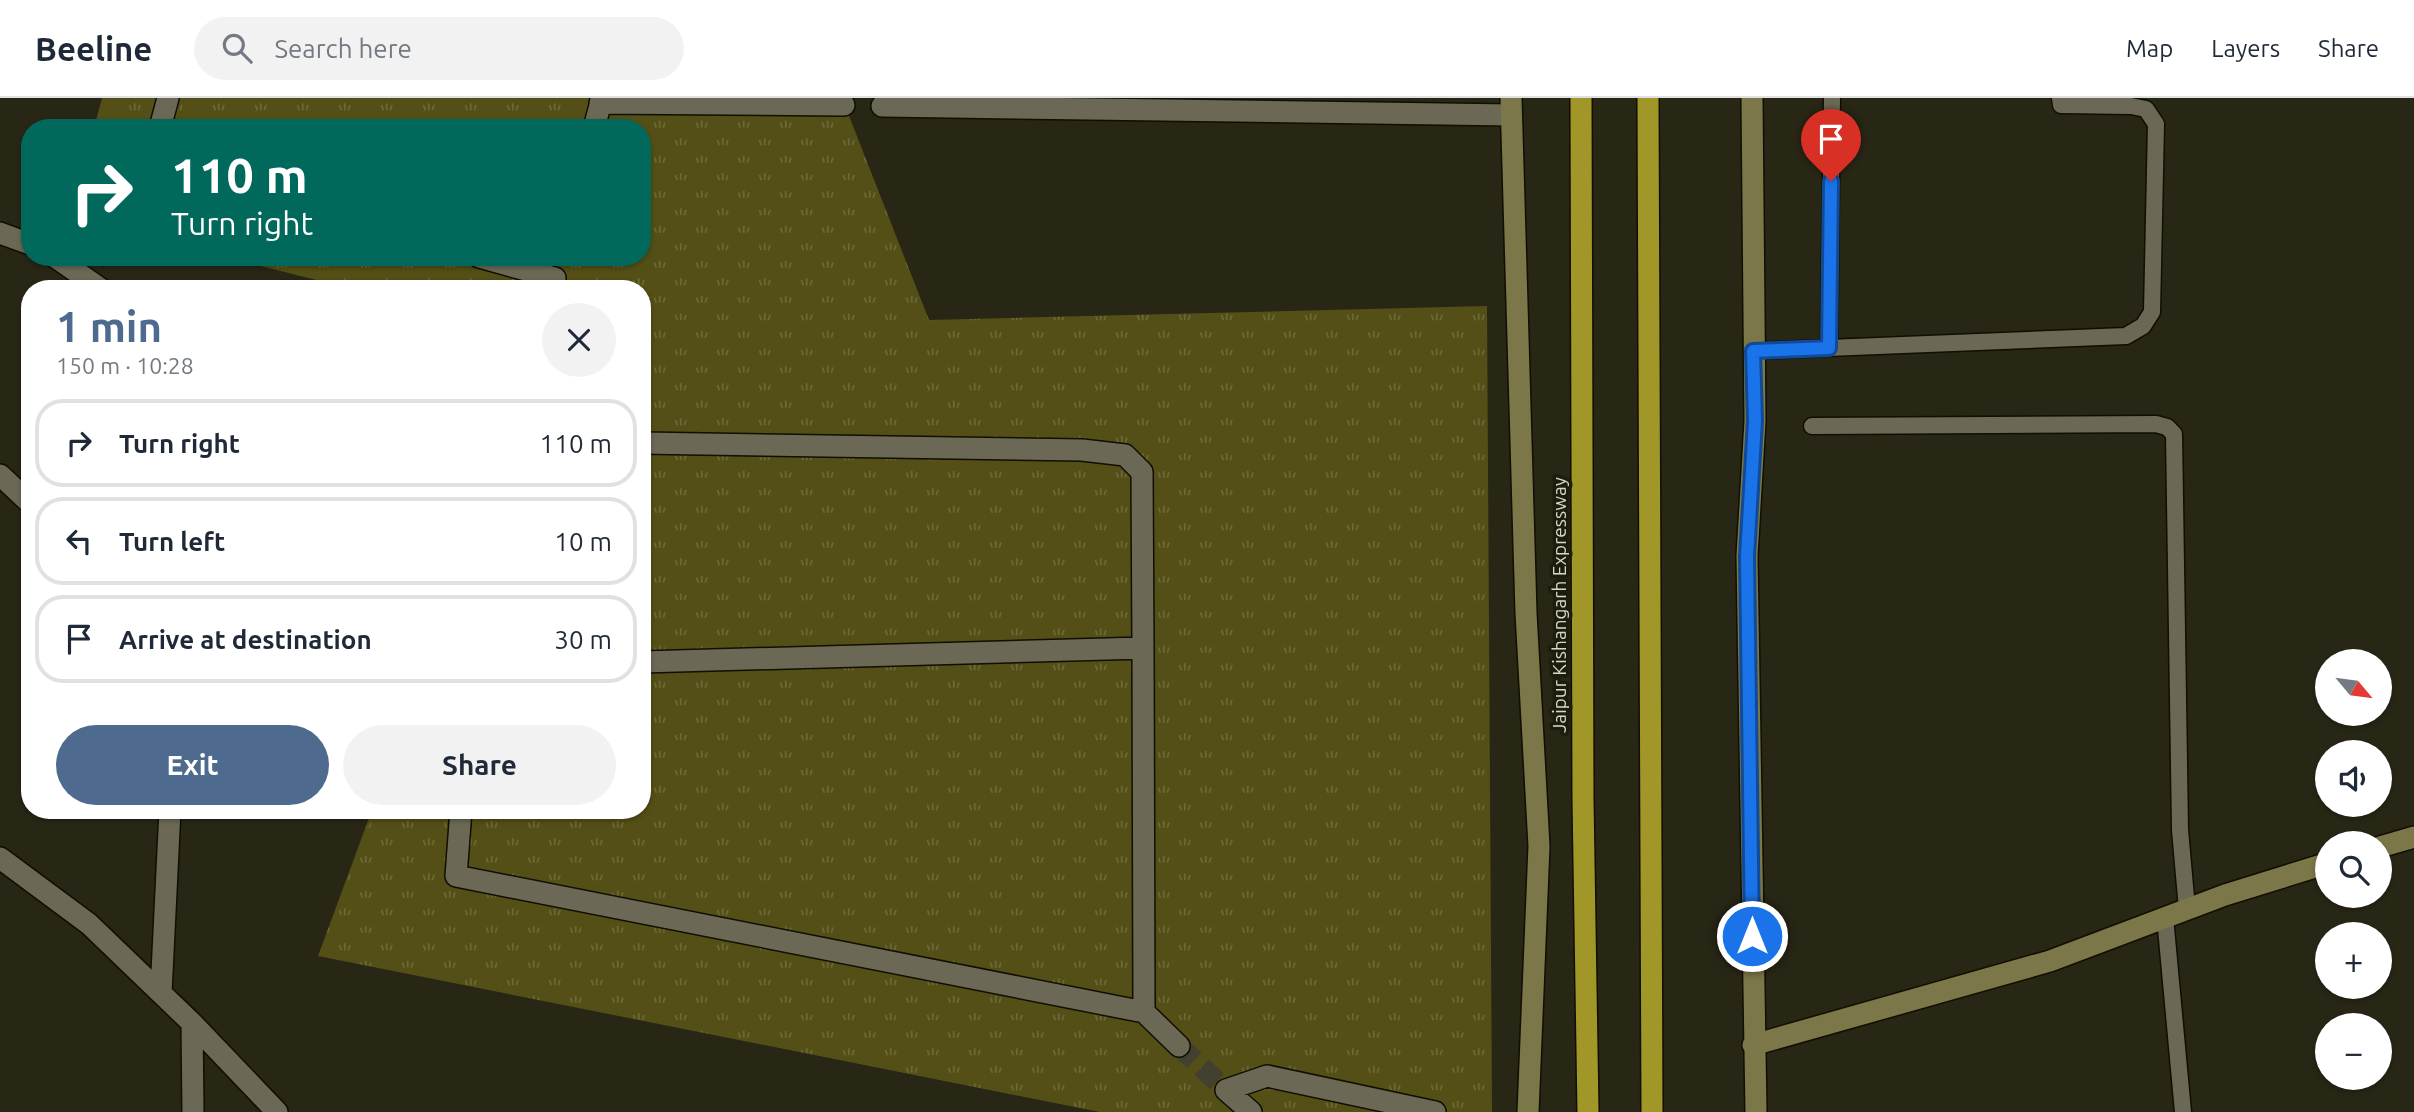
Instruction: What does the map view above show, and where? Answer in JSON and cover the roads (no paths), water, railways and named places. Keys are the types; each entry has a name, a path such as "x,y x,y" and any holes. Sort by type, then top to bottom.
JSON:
{"highway":[{"name":"Jaipur Kishangarh Expressway","path":"1581,98 1583,799 1588,1112"},
{"path":"1648,98 1652,1112"}],"street":[{"path":"162,119 168,98"},
{"path":"1752,98 1755,421 1747,556 1756,1112"},
{"path":"596,119 601,101 844,105"},
{"path":"882,106 1511,106 1526,599 1539,846 1528,1112"},
{"path":"0,233 21,241"},
{"path":"68,266 88,280"},
{"path":"505,266 545,280"},
{"path":"651,443 1082,450 1125,455 1142,472 1144,1012"},
{"path":"0,475 21,495"},
{"path":"651,662 1143,648"},
{"path":"161,993 170,819"},
{"path":"460,819 456,876 1144,1012 1179,1046"},
{"path":"2392,843 2414,836"},
{"path":"0,858 89,924 192,1023 277,1112"},
{"path":"1753,1045 2050,961 2187,909 2315,867"},
{"path":"192,1023 193,1112"},
{"path":"1251,1112 1226,1090 1268,1076 1435,1112"}],"lane":[{"path":"1829,348 1832,98"},
{"path":"1753,351 2126,336 2143,326 2152,312 2156,124 2146,109 2131,106 2061,105 2060,98"},
{"path":"1812,426 2155,424 2167,426 2174,434 2180,830 2187,909"},
{"path":"2165,917 2183,1112"}],"tunnel":[{"path":"1179,1046 1226,1090"}]}
